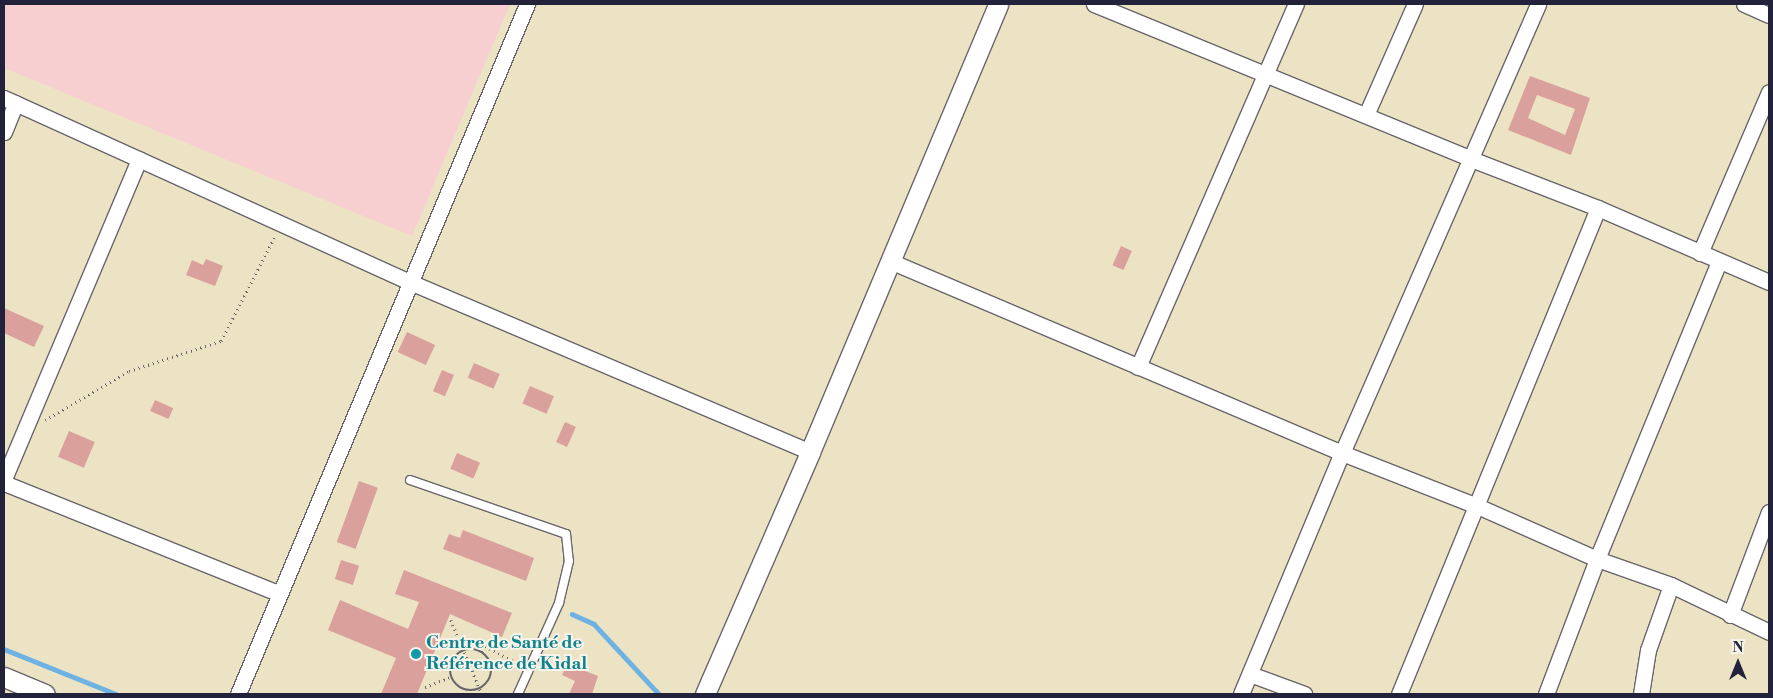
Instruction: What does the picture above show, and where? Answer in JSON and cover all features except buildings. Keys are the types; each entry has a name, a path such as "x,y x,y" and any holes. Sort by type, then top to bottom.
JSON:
{"street":[{"path":"238,694 527,4"},
{"path":"705,694 810,452 998,4"},
{"path":"1094,4 1598,208 1769,282"},
{"path":"1138,367 1296,4"},
{"path":"1366,115 1415,4"},
{"path":"1241,694 1342,453 1538,4"},
{"path":"1744,4 1769,14"},
{"path":"1700,253 1769,92"},
{"path":"4,132 10,100 410,282 810,452"},
{"path":"4,478 139,159"},
{"path":"1399,694 1598,208"},
{"path":"890,261 1342,453 1475,505 1597,559 1671,585 1730,615 1769,632"},
{"path":"1546,694 1597,559 1719,261"},
{"path":"4,483 280,594"},
{"path":"1730,615 1769,512"},
{"path":"1641,694 1648,650 1671,585"},
{"path":"1250,674 1304,694"},
{"path":"4,677 45,694"}],"lane":[{"path":"410,480 566,534 569,561 559,603 518,694"}],"path":[{"path":"23,433 129,371 221,341 281,223"},
{"path":"451,620 482,694"},
{"path":"482,652 485,646 529,669"},
{"path":"464,649 477,649 482,652 488,656 493,668 490,681 480,690 466,692 454,684 451,677 449,671 452,658 464,649"},
{"path":"425,687 451,677"}],"shaded area":[{"path":"4,4 510,4 412,236 4,68"}],"waterway":[{"path":"572,614 594,624 659,694"},
{"path":"4,649 116,694"}],"place":[{"name":"Centre de Santé de Référence de Kidal","path":"416,654"}]}
